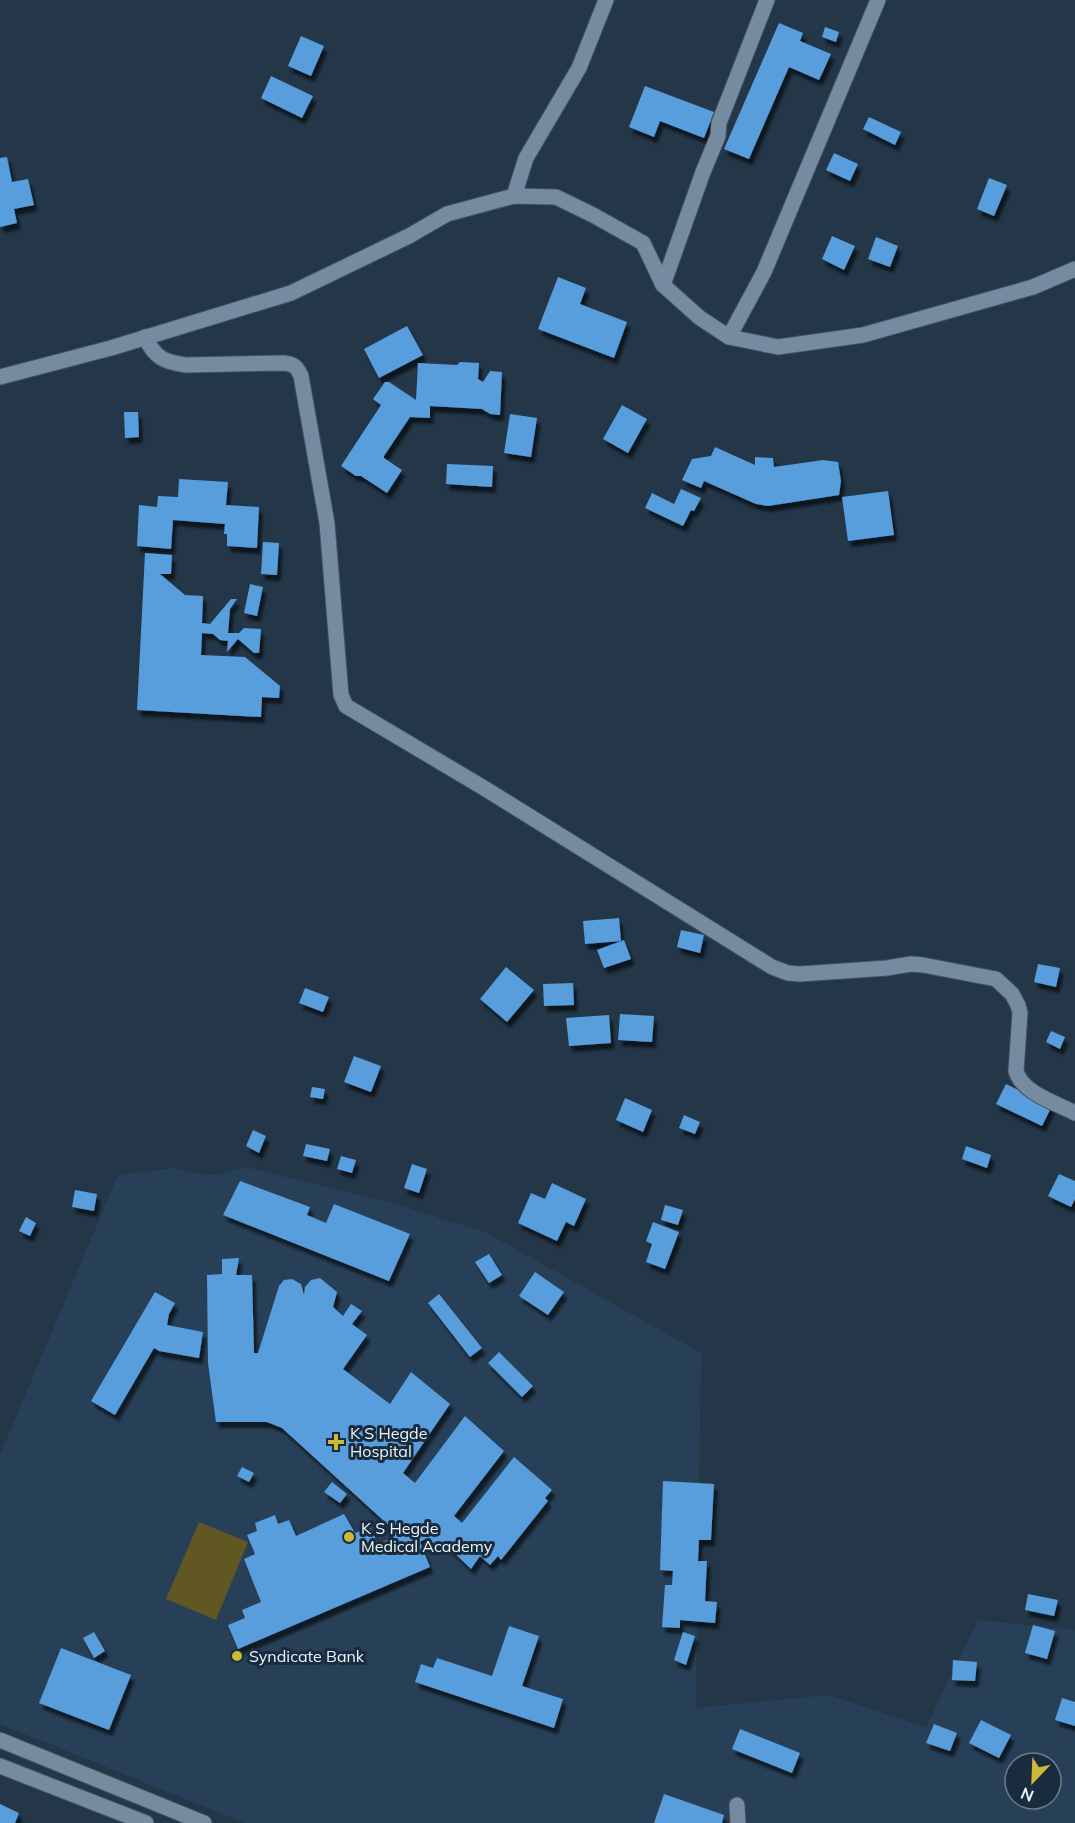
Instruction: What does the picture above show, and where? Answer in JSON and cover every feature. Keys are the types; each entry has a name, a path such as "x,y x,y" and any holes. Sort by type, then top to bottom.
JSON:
{"street":[{"path":"514,196 526,158 579,68 606,0"},
{"path":"663,285 718,136 719,123 767,0"},
{"path":"729,337 764,272 878,0"},
{"path":"0,377 291,293 409,236 447,214 514,196 556,197 644,243 663,285 700,318 729,337 778,347 863,334 1033,287 1075,269"},
{"path":"145,337 154,353 173,363 186,365 285,363 293,364 301,376 327,523 342,696 346,706 484,788 772,967 788,973 801,974 887,968 911,964 996,979 1012,994 1020,1013 1016,1071 1018,1078 1024,1086 1075,1113"},
{"path":"0,1740 204,1823"},
{"path":"0,1766 146,1823"},
{"path":"737,1805 738,1823"}],"shaded area":[{"name":"K S Hegde Medical Academy","path":"245,1167 396,1204 487,1233 701,1353 696,1708 829,1695 926,1727 978,1620 1075,1630 1075,1823 245,1823 0,1724 0,1455 118,1175 174,1168 198,1174 217,1175"},
{"path":"199,1522 248,1542 216,1620 166,1599"}],"building":[{"path":"779,23 803,33 800,41 831,54 819,80 789,67 749,159 724,149"},
{"path":"825,27 839,32 836,42 822,37"},
{"path":"301,36 324,46 311,76 288,66"},
{"path":"271,76 313,96 302,118 261,98"},
{"path":"645,86 714,112 704,138 660,121 654,137 629,127"},
{"path":"869,117 901,132 895,145 863,129"},
{"path":"834,153 858,164 850,181 826,170"},
{"path":"7,157 12,182 28,179 34,205 14,209 17,223 0,227 0,158"},
{"path":"989,178 1007,185 994,216 977,209"},
{"path":"832,236 855,246 844,270 822,259"},
{"path":"876,237 898,246 890,267 868,259"},
{"path":"558,277 586,288 580,304 627,322 614,358 538,329"},
{"path":"407,326 423,355 379,378 364,349"},
{"path":"460,362 479,363 478,379 483,382 490,371 502,372 500,415 490,414 482,409 430,406 430,418 410,417 384,456 402,470 387,493 341,466 381,405 373,399 385,382 389,382 416,400 418,363 457,365"},
{"path":"622,405 647,419 628,453 603,439"},
{"path":"124,412 138,412 139,437 125,438"},
{"path":"510,414 537,418 531,457 504,453"},
{"path":"715,447 755,465 755,457 773,458 774,467 823,460 838,462 841,481 839,495 768,506 756,504 704,481 701,488 682,480 692,459 711,456"},
{"path":"447,464 493,466 492,487 446,484"},
{"path":"179,479 228,482 226,505 259,507 257,548 227,546 227,534 224,534 225,524 173,520 171,549 137,546 139,505 157,507 158,496 178,497"},
{"path":"681,489 701,498 694,511 691,510 683,526 645,508 652,493 674,504"},
{"path":"888,491 894,535 848,541 842,497"},
{"path":"263,542 279,543 277,575 261,574"},
{"path":"145,553 172,555 171,574 160,574 185,595 203,596 202,623 210,624 231,599 237,599 230,609 228,633 239,633 244,628 261,629 259,653 254,653 238,639 227,652 228,641 220,640 213,634 202,633 201,655 245,657 280,686 279,698 262,697 261,717 137,710"},
{"path":"250,584 263,587 257,616 244,613"},
{"path":"619,918 621,941 585,944 583,921"},
{"path":"681,930 704,935 700,953 677,947"},
{"path":"624,940 631,959 604,968 597,950"},
{"path":"1038,964 1060,968 1056,987 1034,982"},
{"path":"506,967 534,990 507,1022 480,999"},
{"path":"573,983 574,1005 544,1006 543,984"},
{"path":"305,988 329,997 323,1012 299,1003"},
{"path":"620,1014 654,1016 652,1042 618,1040"},
{"path":"609,1015 611,1043 569,1046 566,1018"},
{"path":"1051,1031 1065,1037 1060,1049 1046,1042"},
{"path":"354,1056 381,1066 371,1092 344,1082"},
{"path":"1006,1084 1052,1106 1042,1126 996,1104"},
{"path":"312,1087 325,1089 323,1099 310,1097"},
{"path":"625,1098 652,1110 643,1132 616,1120"},
{"path":"684,1115 700,1122 695,1134 679,1128"},
{"path":"253,1130 266,1136 259,1153 246,1146"},
{"path":"306,1144 330,1149 327,1161 303,1156"},
{"path":"966,1146 991,1155 987,1168 962,1159"},
{"path":"341,1156 356,1160 352,1173 337,1169"},
{"path":"412,1164 427,1169 419,1193 404,1188"},
{"path":"1059,1174 1075,1181 1075,1199 1071,1207 1048,1196"},
{"path":"240,1181 310,1207 307,1215 326,1223 334,1204 410,1234 389,1281 223,1215"},
{"path":"552,1183 586,1199 574,1226 566,1222 557,1241 518,1223 531,1193 545,1199"},
{"path":"75,1190 97,1194 94,1211 72,1207"},
{"path":"665,1205 683,1210 678,1225 661,1220"},
{"path":"26,1217 36,1223 30,1236 19,1231"},
{"path":"653,1222 679,1232 665,1269 646,1262 652,1244 646,1241"},
{"path":"489,1254 502,1275 489,1283 475,1262"},
{"path":"239,1258 236,1275 252,1275 254,1353 258,1353 279,1286 284,1280 292,1279 301,1284 304,1295 305,1287 311,1280 320,1278 337,1292 333,1307 343,1316 351,1304 362,1311 352,1324 367,1335 343,1369 390,1404 411,1372 450,1404 403,1473 415,1483 465,1416 504,1451 454,1516 462,1523 514,1457 552,1490 545,1498 548,1501 501,1560 498,1556 490,1565 480,1556 471,1569 443,1542 434,1549 425,1539 420,1542 430,1567 238,1649 228,1625 245,1618 242,1610 261,1602 244,1559 255,1554 247,1535 257,1531 255,1523 275,1515 278,1524 289,1520 296,1536 344,1514 355,1533 370,1527 378,1544 390,1539 396,1532 282,1428 267,1422 216,1422 208,1363 207,1275 222,1274 222,1259"},
{"path":"535,1272 564,1292 548,1315 519,1296"},
{"path":"155,1292 175,1303 169,1314 167,1325 203,1332 199,1358 159,1351 154,1348 115,1415 91,1401"},
{"path":"439,1294 482,1348 470,1357 428,1303"},
{"path":"499,1352 533,1386 522,1397 488,1363"},
{"path":"242,1467 254,1473 249,1482 237,1476"},
{"path":"663,1481 714,1484 711,1540 699,1540 698,1561 707,1561 705,1601 717,1602 715,1623 680,1620 680,1628 662,1627 665,1585 672,1585 673,1571 660,1570"},
{"path":"332,1482 347,1494 340,1503 324,1492"},
{"path":"1028,1594 1058,1600 1054,1616 1025,1610"},
{"path":"1033,1625 1055,1631 1047,1659 1025,1653"},
{"path":"509,1626 539,1636 522,1686 563,1699 554,1728 415,1682 421,1664 433,1668 437,1658 492,1676"},
{"path":"94,1632 105,1651 94,1658 83,1638"},
{"path":"683,1632 695,1636 686,1665 674,1660"},
{"path":"61,1648 131,1675 109,1730 39,1703"},
{"path":"953,1660 977,1662 975,1681 952,1680"},
{"path":"1062,1698 1075,1702 1075,1726 1055,1720"},
{"path":"981,1720 1011,1735 999,1758 969,1743"},
{"path":"934,1724 957,1733 950,1751 926,1743"},
{"path":"740,1729 800,1753 792,1773 732,1749"},
{"path":"664,1794 724,1815 722,1823 654,1823"},
{"path":"0,1804 19,1813 15,1823 0,1823"}],"place":[{"name":"K S Hegde Hospital","path":"336,1442"},
{"name":"K S Hegde Medical Academy","path":"349,1537"},
{"name":"Syndicate Bank","path":"237,1656"}]}
